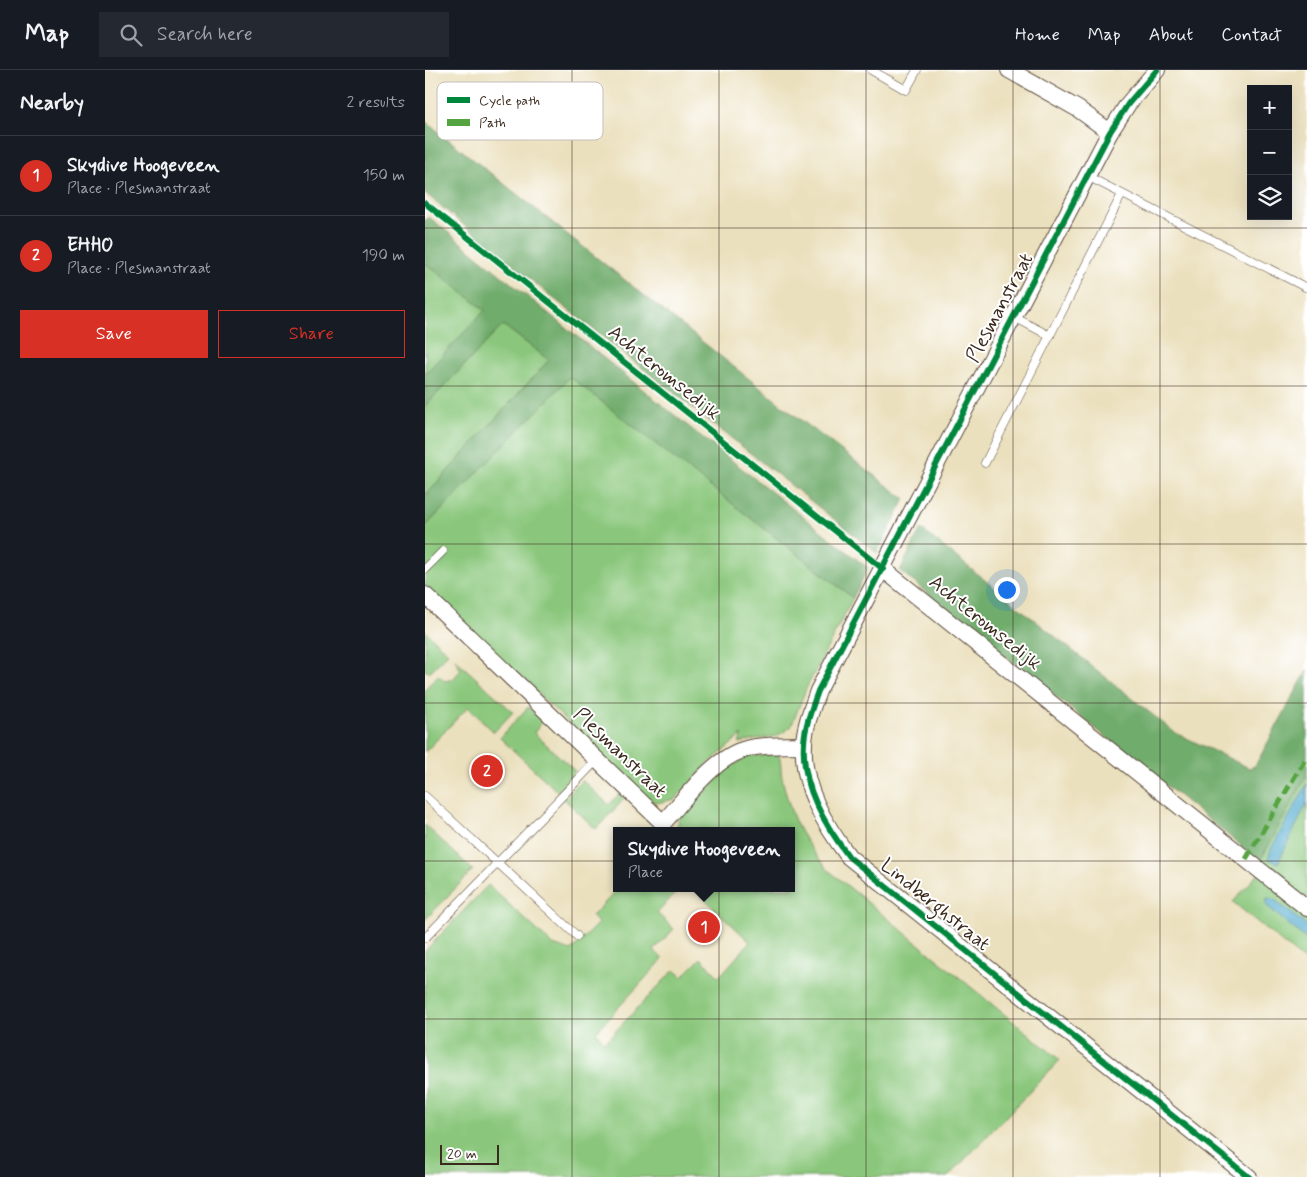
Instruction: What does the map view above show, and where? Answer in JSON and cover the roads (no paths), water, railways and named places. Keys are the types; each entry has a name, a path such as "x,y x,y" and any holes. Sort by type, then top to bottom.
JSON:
{"street":[{"path":"1009,70 1078,109 1110,132"},
{"name":"Plesmanstraat","path":"883,569 1110,132 1128,104 1157,70"},
{"name":"Lindberghstraat","path":"883,569 818,691 808,718 804,744 806,771 825,825 849,857 1249,1177"},
{"name":"Achteromsedijk","path":"883,569 1307,908"},
{"name":"Plesmanstraat","path":"425,595 667,827 718,764 733,754 754,747 804,744"}],"lane":[{"path":"871,70 906,90 917,70"},
{"path":"1087,176 1305,287"},
{"path":"985,463 1122,194"},
{"path":"1014,317 1050,336"},
{"path":"425,569 443,551"},
{"path":"425,938 597,760"},
{"path":"425,796 577,936"}],"water":[{"path":"1307,784 1307,803 1278,863 1268,859 1271,849"},
{"path":"1267,898 1275,900 1307,926 1307,940 1266,905"}],"place":[{"name":"EHHO","path":"487,771"},
{"name":"Skydive Hoogeveen","path":"704,927"}]}
